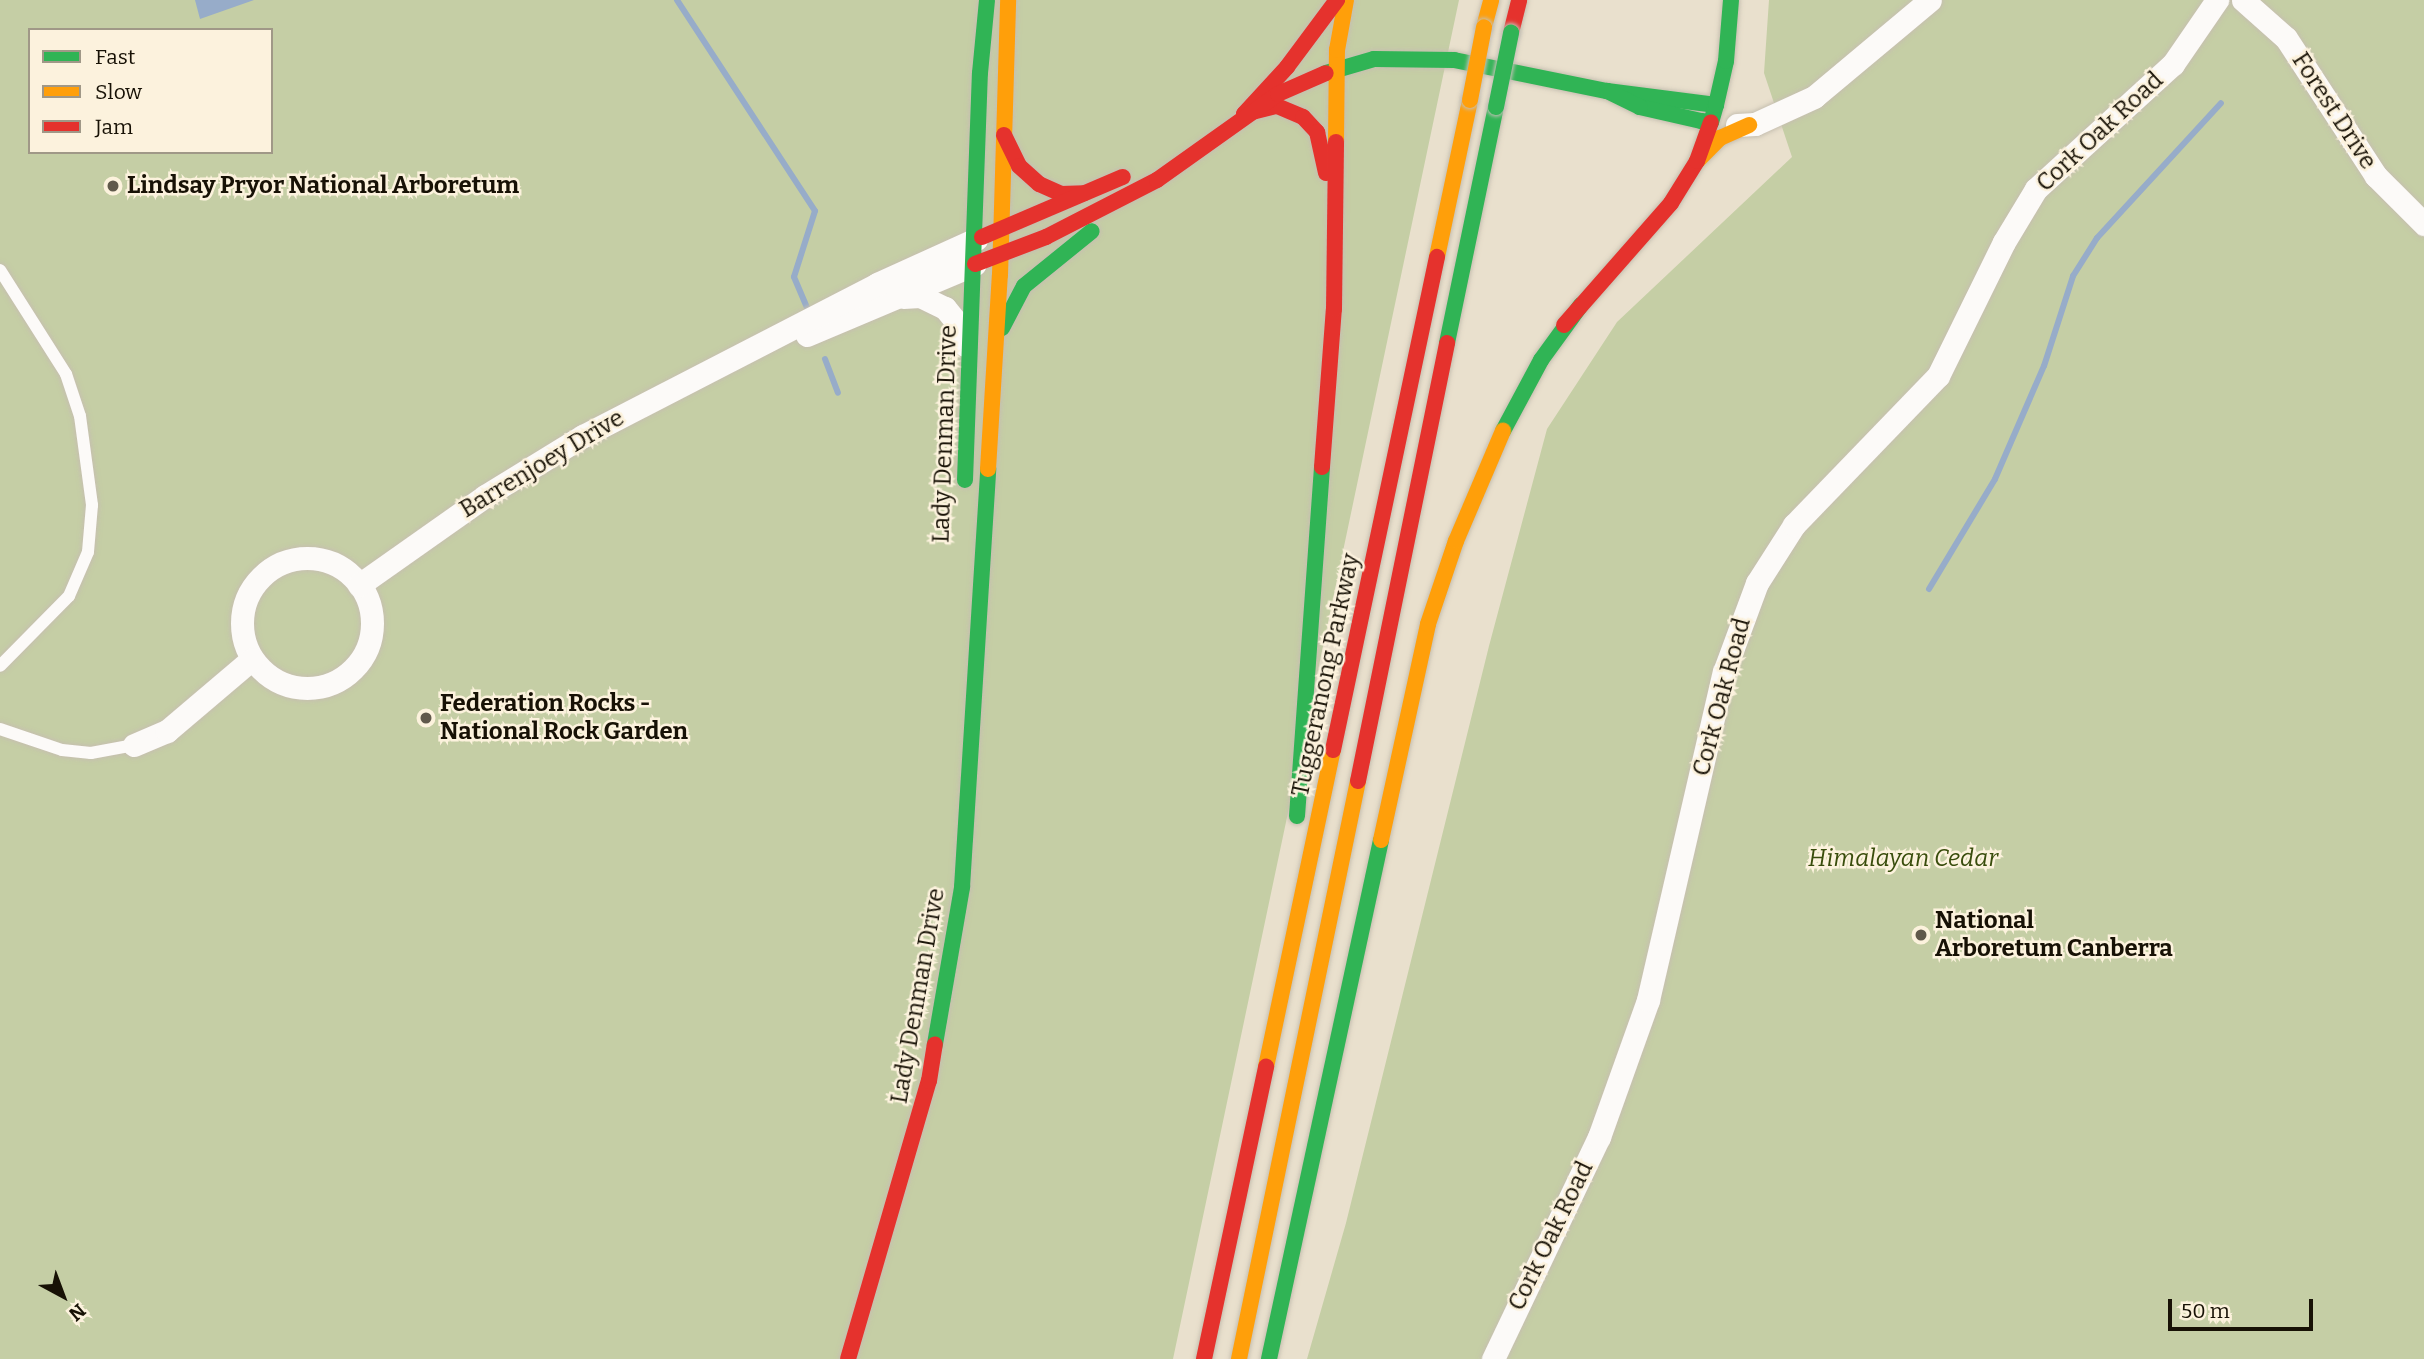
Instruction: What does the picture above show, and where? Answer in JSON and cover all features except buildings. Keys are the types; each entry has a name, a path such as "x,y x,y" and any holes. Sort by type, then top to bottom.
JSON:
{"main road":[{"name":"Lady Denman Drive","path":"965,500 980,73 987,0"},
{"name":"Lady Denman Drive","path":"848,1359 914,1135 943,1015 962,887 969,714 978,677 996,343 1008,0"},
{"path":"1244,114 1287,67 1337,0"},
{"path":"1274,1030 1295,837 1334,309 1332,202 1338,154 1336,69 1338,32 1346,0"},
{"name":"Tuggeranong Parkway","path":"1204,1359 1491,0"},
{"name":"Tuggeranong Parkway","path":"1239,1359 1326,922 1518,0"},
{"path":"1697,161 1714,114 1728,54 1731,0"},
{"path":"996,343 1014,301 1037,272 1244,114 1336,69 1381,58 1432,57 1714,114"},
{"path":"1244,114 1282,107 1313,127 1322,147 1332,202"},
{"path":"1479,443 1521,375 1653,227 1697,161 1720,138 1749,125"},
{"path":"1003,133 1028,176 1061,194 1084,193"},
{"path":"976,239 1217,134"},
{"path":"1000,254 1086,218 1178,167"},
{"name":"Barrenjoey Drive","path":"975,264 1000,254"},
{"path":"1269,1359 1428,624 1456,541 1504,429 1541,360 1581,305"},
{"name":"Lady Denman Drive","path":"964,568 962,679 969,714"},
{"path":"1326,922 1410,619"}],"street":[{"path":"1714,114 1749,125 1824,90 1930,0"},
{"name":"Cork Oak Road","path":"1493,1359 1599,1137 1648,1000 1724,672 1757,583 1794,525 1938,376 2004,242 2036,189 2174,64 2217,0"},
{"name":"Forest Drive","path":"2243,0 2286,38 2376,176 2424,224"},
{"path":"1714,114 1776,113"},
{"name":"Barrenjoey Drive","path":"359,585 530,467 621,415 734,361 877,284 976,239"},
{"name":"Barrenjoey Drive","path":"734,361 897,299 975,264"},
{"path":"897,299 919,296 950,312 960,329 969,365"},
{"path":"296,559 320,559 341,568 359,585 371,614 370,635 363,656 340,679 297,688 267,675 252,659 243,638 245,603 256,582 274,567 296,559"},
{"path":"134,745 167,731 252,659"}],"lane":[{"path":"0,270 66,374 89,460 92,505 88,552 69,596 0,666"},
{"path":"0,729 62,750 91,753 134,745"}],"green space":[{"path":"0,0 1459,0 1173,1359 0,1359"},
{"name":"National Arboretum Canberra","path":"1769,0 2424,0 2424,1359 1307,1359 1346,1223 1489,646 1547,429 1617,322 1792,157 1764,73"}],"water":[{"path":"195,0 254,0 200,19"}],"waterway":[{"path":"677,0 815,211 794,277 807,308"},
{"path":"1929,589 1995,479 2044,366 2073,276 2097,238 2221,103"},
{"path":"825,359 838,393"}],"traffic: fast":[{"path":"965,480 980,73 987,0"},
{"path":"1716,105 1726,61 1731,0"},
{"path":"1496,107 1511,33"},
{"path":"1326,73 1374,59 1454,60 1607,91 1716,105 1711,122 1701,121 1640,107 1607,91"},
{"path":"1447,343 1496,107"},
{"path":"1002,328 1024,286 1092,231"},
{"path":"1503,431 1541,360 1581,305"},
{"path":"1297,816 1322,467"},
{"path":"935,1044 962,887 988,469"},
{"path":"1269,1359 1381,840"}],"traffic: slow":[{"path":"988,469 1000,275 1008,0"},
{"path":"1336,142 1337,50 1346,0"},
{"path":"1484,27 1491,0"},
{"path":"1470,100 1484,27"},
{"path":"1437,257 1470,100"},
{"path":"1697,161 1720,138 1749,125"},
{"path":"1381,840 1428,624 1456,541 1503,431"},
{"path":"1266,1067 1333,750"},
{"path":"1239,1359 1358,781"}],"traffic: jam":[{"path":"1244,114 1287,67 1337,0"},
{"path":"1511,33 1519,0"},
{"path":"975,264 1046,237 1157,180 1278,94 1326,73"},
{"path":"1244,114 1277,106 1303,117 1317,132 1326,173"},
{"path":"1564,325 1671,203 1697,161 1711,122"},
{"path":"1004,135 1019,166 1039,184 1061,194 1084,193"},
{"path":"1322,467 1334,309 1336,142"},
{"path":"982,237 1123,177"},
{"path":"1333,750 1437,257"},
{"path":"1358,781 1447,343"},
{"path":"848,1359 929,1081 935,1044"},
{"path":"1204,1359 1266,1067"}],"place":[{"name":"Lindsay Pryor National Arboretum","path":"113,186"},
{"name":"Federation Rocks - National Rock Garden","path":"426,718"},
{"name":"National Arboretum Canberra","path":"1921,935"}],"park label":[{"name":"Himalayan Cedar","path":"1903,859"}]}
